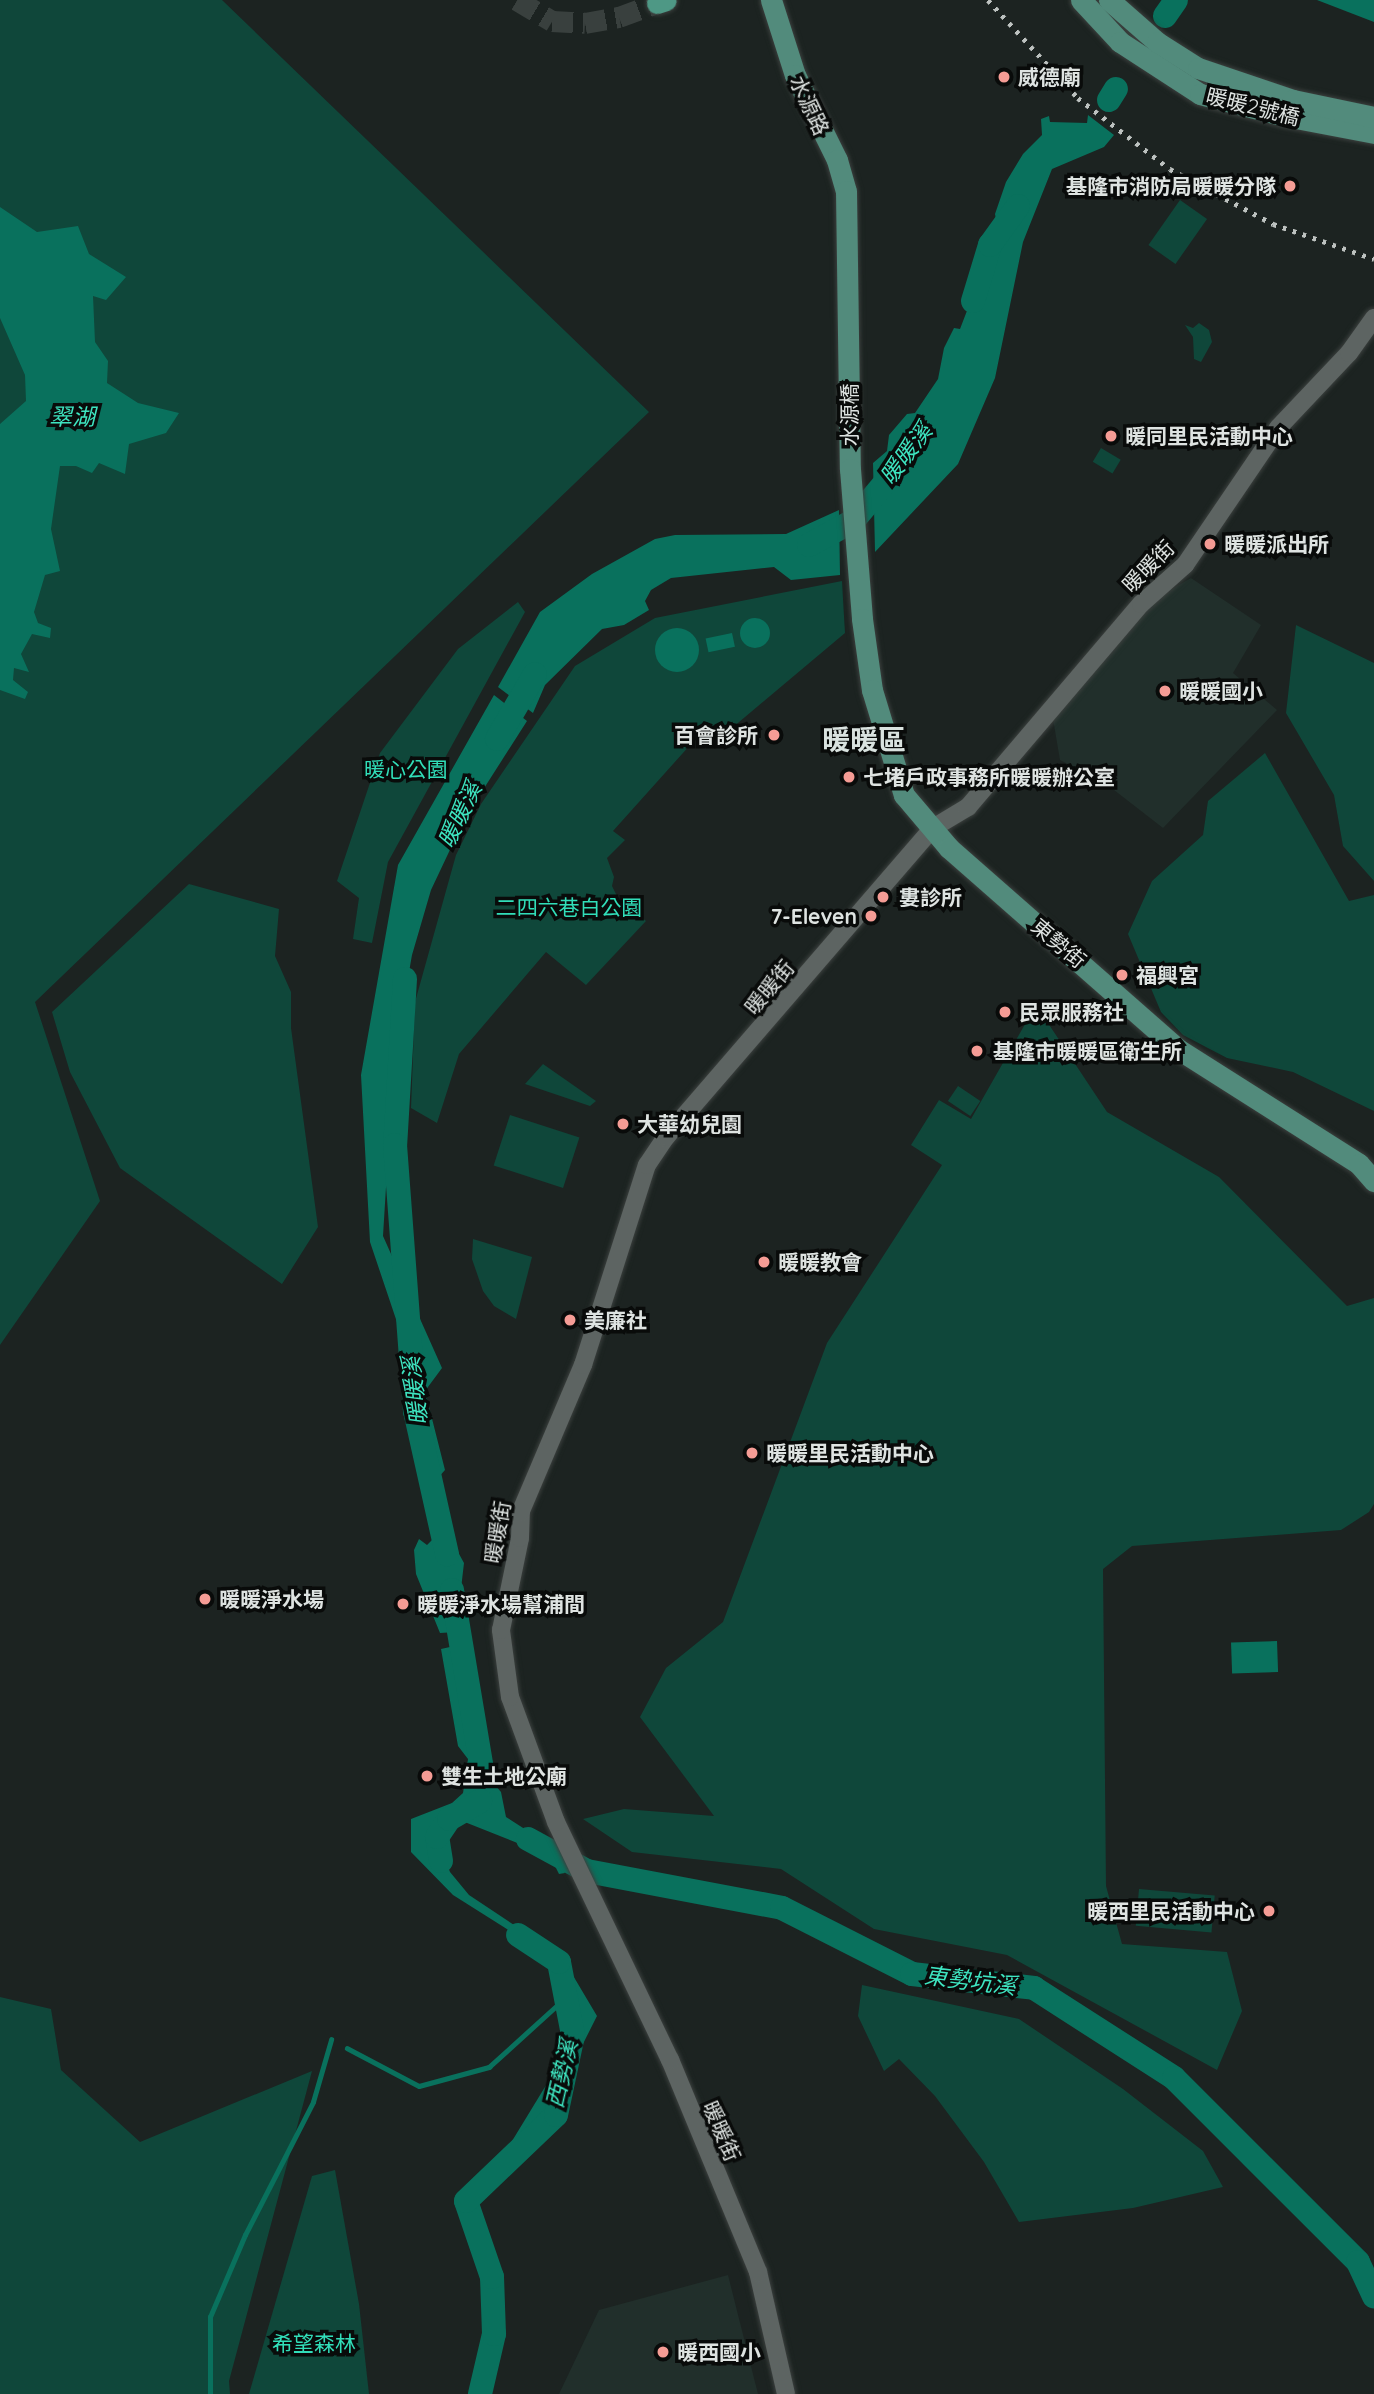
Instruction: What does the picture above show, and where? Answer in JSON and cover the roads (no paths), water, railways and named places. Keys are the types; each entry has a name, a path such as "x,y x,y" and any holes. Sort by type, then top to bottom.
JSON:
{"main road":[{"name":"水源路","path":"771,0 795,75 837,160 848,210"},
{"name":"暖暖2號橋","path":"1081,0 1120,42 1200,94 1284,116 1374,133"},
{"name":"暖暖2號橋","path":"1109,0 1157,42 1198,68 1293,100 1374,117"},
{"name":"水源橋","path":"848,210 850,469 862,619"},
{"name":"東勢街","path":"862,619 872,690 904,795 949,848 1178,1049 1359,1164 1374,1181"}],"street":[{"name":"暖暖街","path":"786,2394 758,2272 670,2060 593,1893 556,1822 510,1697 501,1630 520,1538 521,1511 583,1365 647,1165 666,1136 933,828 968,807 1141,604 1185,565 1278,428 1349,353 1374,318"}],"water":[{"path":"1317,0 1374,0 1374,22"},
{"path":"1088,115 1114,135 1104,147 1052,169 1023,242 995,378 958,464 875,552 873,463 887,451 889,435 907,414 915,413 938,379 944,348 954,328 960,329 998,230 995,214 1006,182 1023,154 1042,135 1041,119 1049,116 1050,122 1087,123"},
{"name":"翠湖","path":"0,207 37,232 78,226 89,254 126,277 106,300 93,296 95,342 108,361 107,383 138,403 179,413 166,433 129,444 125,474 99,463 92,473 76,466 60,466 51,529 60,571 45,575 34,612 38,623 51,628 50,638 32,634 21,654 29,672 14,668 13,680 28,692 25,699 0,690 0,424 26,401 25,375 0,318"},
{"path":"839,510 840,575 791,580 774,567 671,578 651,590 645,601 649,610 624,625 602,629 545,685 533,713 498,687 540,612 592,574 655,539 675,535 786,534"},
{"path":"755,618 766,622 770,633 766,644 755,648 744,644 740,633 744,622"},
{"path":"677,628 693,634 699,650 693,666 677,672 661,666 655,650 661,634"},
{"path":"732,633 735,647 709,652 706,639"},
{"path":"494,695 527,721 465,818 431,890 412,955 394,1057 383,1236 442,1368 425,1391 445,1470 437,1479 434,1508 464,1563 456,1632 440,1633 416,1574 414,1550 419,1539 427,1545 434,1538 424,1493 433,1468 430,1435 407,1404 419,1347 403,1340 370,1242 361,1075 398,865"},
{"path":"1277,1641 1278,1672 1232,1674 1231,1643"},
{"path":"459,1645 474,1743 494,1767 490,1779 501,1792 506,1817 551,1846 565,1873 559,1874 550,1856 447,1815 440,1845 450,1872 469,1895 562,1957 597,2016 524,2161 509,2146 562,2059 562,1964 453,1895 411,1852 411,1819 452,1803 463,1793 468,1759 458,1746 441,1649"}],"waterway":[{"name":"暖暖溪","path":"1165,16 1176,0"},
{"name":"暖暖溪","path":"1109,100 1116,89"},
{"name":"暖暖溪","path":"973,301 990,245 1018,206"},
{"name":"暖暖溪","path":"809,545 853,521 894,472"},
{"name":"暖暖溪","path":"497,739 535,674"},
{"name":"暖暖溪","path":"405,979 395,1145 415,1411 447,1554"},
{"name":"暖暖溪","path":"452,1590 484,1782"},
{"name":"西勢溪","path":"441,1861 437,1837 449,1819 480,1801"},
{"name":"東勢坑溪","path":"528,1839 587,1871 782,1908 912,1974 1034,1988 1174,2078 1358,2262 1374,2297"},
{"name":"西勢溪","path":"480,2394 494,2334 492,2277 466,2201 556,2115 573,2035 559,1962 518,1935"},
{"path":"347,2048 419,2086 489,2067 564,1999"},
{"path":"210,2394 210,2317 245,2235 313,2102 331,2040"}],"tunnel":[{"path":"517,0 552,21 585,23 619,17 657,3"}],"railway":[{"path":"988,0 1078,98 1170,169 1273,224 1374,259"}],"place":[{"name":"威德廟","path":"1004,77"},
{"name":"基隆市消防局暖暖分隊","path":"1290,186"},
{"name":"暖同里民活動中心","path":"1111,436"},
{"name":"暖暖派出所","path":"1210,544"},
{"name":"暖暖國小","path":"1165,691"},
{"name":"百會診所","path":"774,735"},
{"name":"七堵戶政事務所暖暖辦公室","path":"849,777"},
{"name":"婁診所","path":"883,897"},
{"name":"7-Eleven","path":"871,916"},
{"name":"福興宮","path":"1122,975"},
{"name":"民眾服務社","path":"1005,1012"},
{"name":"基隆市暖暖區衛生所","path":"977,1051"},
{"name":"大華幼兒園","path":"623,1124"},
{"name":"暖暖教會","path":"764,1262"},
{"name":"美廉社","path":"570,1320"},
{"name":"暖暖里民活動中心","path":"752,1453"},
{"name":"暖暖淨水場","path":"205,1599"},
{"name":"暖暖淨水場幫浦間","path":"403,1604"},
{"name":"雙生土地公廟","path":"427,1776"},
{"name":"暖西里民活動中心","path":"1269,1911"},
{"name":"暖西國小","path":"663,2352"}],"district":[{"name":"暖暖區","path":"864,740"}],"park label":[{"name":"暖心公園","path":"406,769"},
{"name":"二四六巷白公園","path":"569,907"},
{"name":"希望森林","path":"314,2343"}]}
